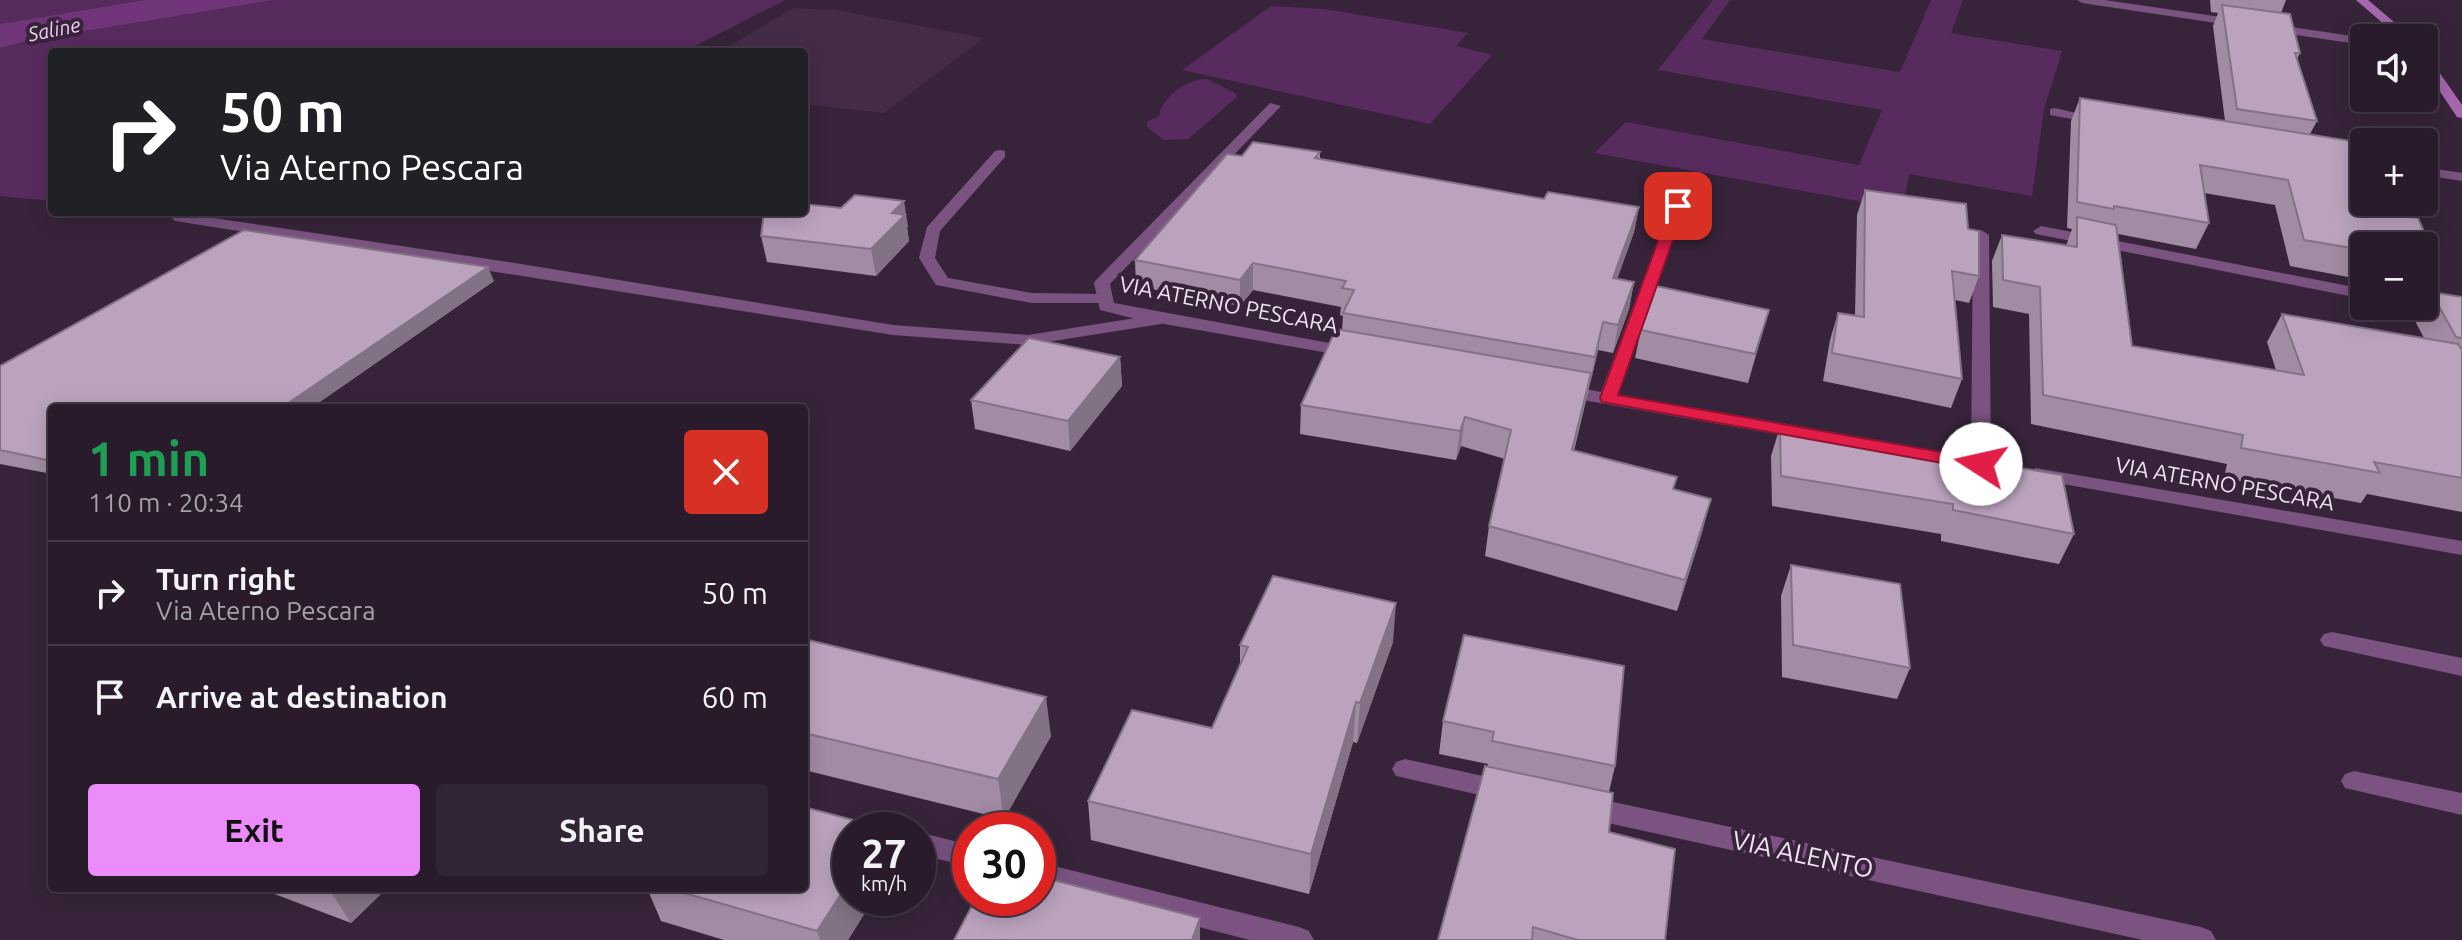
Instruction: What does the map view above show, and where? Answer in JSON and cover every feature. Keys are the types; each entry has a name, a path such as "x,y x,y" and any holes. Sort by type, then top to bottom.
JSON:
{"main road":[{"path":"2361,0 2390,24"},
{"path":"2438,79 2462,114"}],"street":[{"path":"2082,0 2350,39"},
{"name":"VIA ATERNO PESCARA","path":"1275,106 1102,283 1106,306 1161,319 1377,357"},
{"path":"2055,112 2117,122"},
{"path":"1000,154 932,230 927,258 942,282 1032,298 1105,299"},
{"path":"2438,173 2462,177"},
{"path":"1608,398 1688,179"},
{"path":"180,218 515,268 893,330 1028,340 1161,319"},
{"path":"2041,231 2350,291"},
{"name":"VIA ATERNO PESCARA","path":"1981,235 1988,466 2462,548"},
{"path":"1547,387 1825,437"},
{"path":"2332,640 2462,667"},
{"path":"1405,769 1530,796"},
{"path":"2354,781 2462,804"},
{"name":"VIA ALENTO","path":"1561,802 2201,940"},
{"path":"1056,879 1299,940"}],"shaded area":[{"path":"0,0 145,0 0,24"},
{"path":"274,0 785,0 691,48 48,48 48,201 0,196 0,48 30,40"},
{"path":"1713,0 1730,0 1702,39 1900,72 1931,0 1963,0 1951,33 2062,51 2044,109 2032,196 1909,174 1902,209 1594,153 1626,122 1859,165 1882,110 1658,70"},
{"path":"1271,6 1324,9 1468,33 1456,46 1492,55 1430,124 1182,70"},
{"path":"793,8 836,10 984,38 884,113 808,104 808,48 727,48"},
{"path":"1207,79 1235,93 1237,97 1188,139 1164,140 1148,128 1146,122 1159,116 1165,102 1177,90"}],"water":[{"name":"Saline","path":"145,0 274,0 30,40 0,48 0,24"}],"building":[{"path":"2222,5 2290,14 2300,53 2295,53 2317,121 2237,109"},
{"path":"2080,98 2350,141 2350,216 2418,218 2424,232 2350,232 2350,248 2304,240 2288,180 2200,165 2209,223 2077,202"},
{"path":"1253,142 1320,152 1315,158 1544,199 1548,192 1639,207 1613,278 1634,282 1618,325 1603,322 1595,357 1343,313 1354,290 1342,288 1346,281 1253,263 1240,280 1135,260 1227,154 1242,156"},
{"path":"1865,190 1966,204 1968,229 1979,231 1979,276 1952,271 1962,379 1832,353 1838,313 1864,317"},
{"path":"855,195 904,201 892,213 905,215 871,249 761,236 764,216 808,216 808,204 841,208"},
{"path":"2077,217 2116,225 2132,346 2304,375 2282,314 2458,344 2462,350 2462,478 2374,462 2380,473 2241,448 2243,435 2043,395 2040,287 2003,280 2002,235 2077,247"},
{"path":"244,230 488,267 287,404 48,404 48,460 0,450 0,366"},
{"path":"1656,286 1769,310 1755,354 1641,330"},
{"path":"2438,293 2462,297 2462,338 2456,337 2438,305"},
{"path":"1336,329 1591,373 1572,450 1677,477 1673,489 1711,499 1685,580 1489,526 1511,430 1465,417 1460,431 1301,405"},
{"path":"1029,338 1120,357 1068,421 971,400"},
{"path":"1780,427 2062,475 2074,534 1953,510 1953,504 1781,476"},
{"path":"1791,565 1900,584 1910,668 1793,645"},
{"path":"1273,576 1396,603 1360,703 1356,702 1311,854 1088,801 1132,710 1212,728 1248,647 1240,645"},
{"path":"1464,635 1624,666 1615,766 1492,741 1494,732 1443,721"},
{"path":"808,640 1046,697 998,779 808,734"},
{"path":"1485,766 1613,793 1609,832 1675,849 1665,940 1578,940 1533,927 1532,940 1438,940"},
{"path":"808,808 832,814 832,908 817,931 681,892 808,892"},
{"path":"1056,881 1200,918 1192,940 954,940 967,916 1056,916"}],"route":[{"path":"1678,206 1608,398 1981,464"}]}
